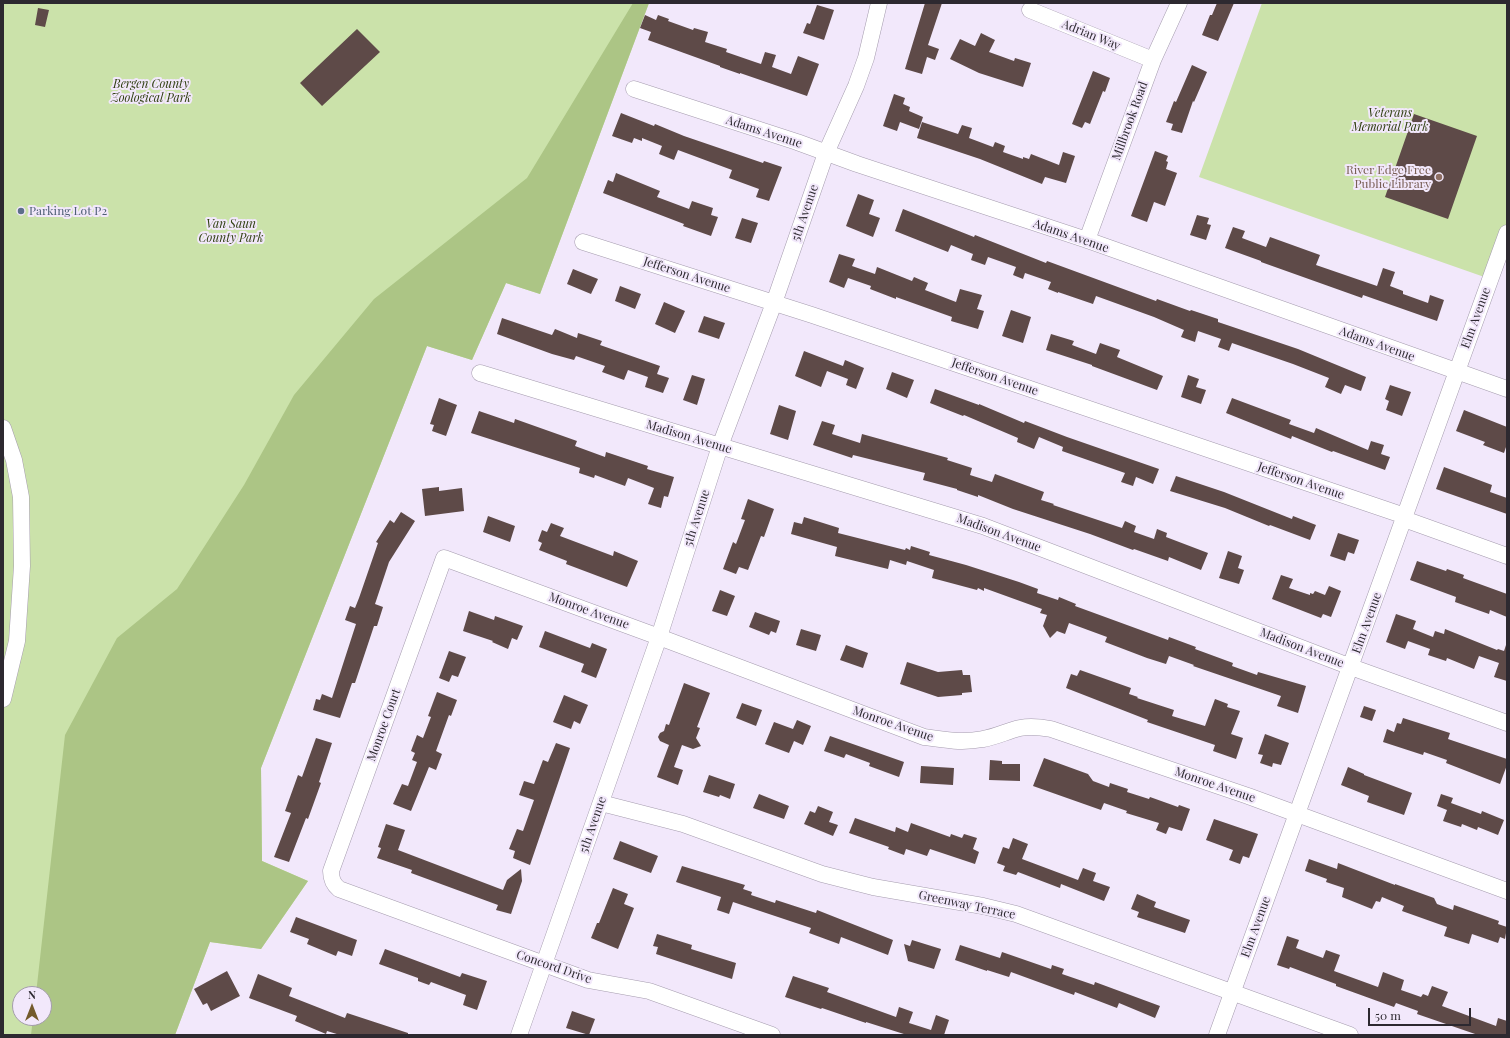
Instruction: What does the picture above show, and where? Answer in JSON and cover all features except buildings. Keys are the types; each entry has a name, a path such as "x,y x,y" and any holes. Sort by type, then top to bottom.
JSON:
{"street":[{"name":"5th Avenue","path":"519,1035 545,965 659,636 720,446 774,303 826,153 856,86 866,58 879,3"},
{"name":"Millbrook Road","path":"1086,240 1153,60 1179,3"},
{"name":"Adrian Way","path":"1030,10 1153,60"},
{"name":"Adams Avenue","path":"634,89 1086,240 1507,389"},
{"name":"Elm Avenue","path":"1217,1035 1507,233"},
{"name":"Jefferson Avenue","path":"583,242 774,303 1404,518 1507,556"},
{"name":"Madison Avenue","path":"480,373 983,526 1351,667 1507,723"},
{"path":"3,428 14,460 21,497 22,566 17,641 3,699"},
{"name":"Monroe Avenue","path":"444,558 659,636 924,737 946,741 966,741 985,739 1020,728 1037,727 1051,729 1297,814 1507,891"},
{"name":"Monroe Court","path":"339,889 335,886 331,879 330,871 444,558"},
{"name":"Greenway Terrace","path":"601,803 683,824 822,874 873,887 983,906 1016,914 1350,1035"},
{"name":"Concord Drive","path":"339,889 588,980 649,991 772,1035"}],"green space":[{"name":"Van Saun County Park","path":"3,3 649,3 540,294 506,283 472,360 427,346 261,768 262,861 308,881 261,949 210,942 175,1035 3,1035"},
{"path":"633,3 649,3 540,294 506,283 472,360 427,346 261,768 262,861 308,881 261,949 210,942 175,1035 31,1035 32,1026 52,1026 52,986 37,986 65,735 117,638 177,589 244,485 294,395 374,299 527,178"},
{"name":"Veterans Memorial Park","path":"1262,3 1507,3 1507,230 1490,279 1199,177"}],"place":[{"name":"River Edge Free Public Library","path":"1439,177"},
{"name":"Parking Lot P2","path":"21,211"}],"park label":[{"name":"Bergen County Zoological Park","path":"151,91"}]}
